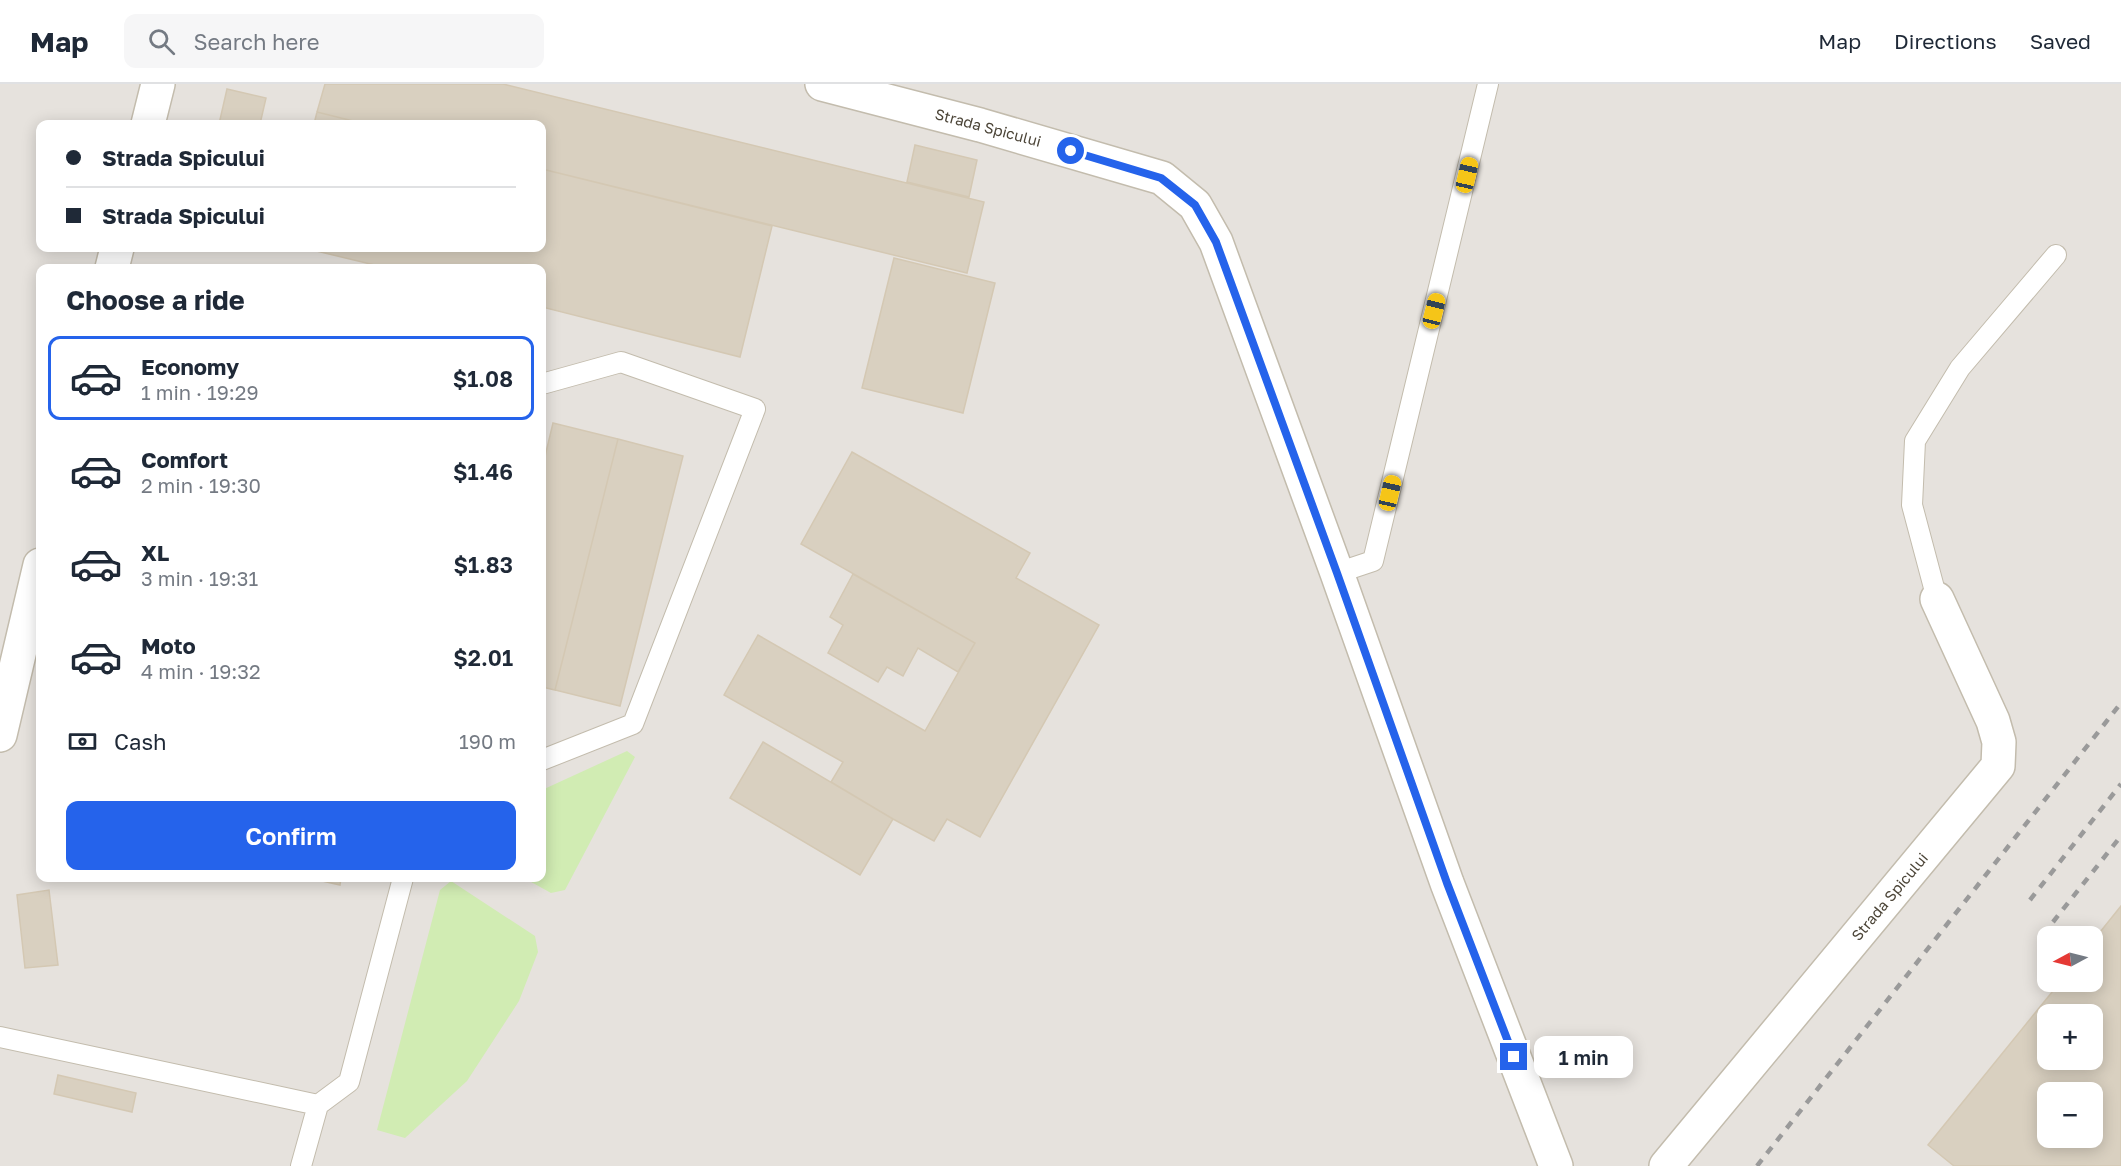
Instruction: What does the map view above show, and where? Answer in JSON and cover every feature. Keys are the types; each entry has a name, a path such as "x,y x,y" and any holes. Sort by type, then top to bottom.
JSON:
{"street":[{"path":"149,120 158,84"},
{"name":"Strada Spicului","path":"822,84 980,125 1161,178 1195,205 1216,242 1447,883 1556,1166"},
{"path":"0,735 36,582"},
{"name":"Strada Spicului","path":"1666,1166 1998,766 1999,742 1993,721 1937,599"}],"lane":[{"path":"1337,573 1373,561 1488,84"},
{"path":"1937,599 1912,505 1915,441 1960,368 2056,255"},
{"path":"546,383 621,362 755,409 633,724 546,758"},
{"path":"301,1166 318,1105 349,1083 402,882"},
{"path":"0,1037 318,1105"}],"shaded area":[{"path":"0,84 2121,84 2121,1166 0,1166"}],"green space":[{"path":"627,751 635,757 565,890 551,893 531,882 546,882 546,788"},
{"path":"453,882 535,936 538,952 519,1001 467,1081 405,1138 377,1130 440,890"}],"building":[{"path":"325,84 503,84 984,202 967,273 546,170 546,120 349,120 317,112"},
{"path":"227,89 266,98 261,120 220,120"},
{"path":"317,112 349,120 315,120"},
{"path":"915,145 977,160 969,197 907,182"},
{"path":"546,170 772,226 740,357 546,308 546,264 370,264 321,252 546,252"},
{"path":"894,258 995,283 963,413 862,388"},
{"path":"553,423 618,439 555,690 546,688 546,452"},
{"path":"618,439 683,456 620,706 555,690"},
{"path":"852,452 1030,553 1016,578 1099,625 980,837 947,819 934,841 893,819 831,782 843,762 724,695 758,635 925,731 975,643 801,544"},
{"path":"853,574 975,643 958,672 918,648 903,676 887,667 878,682 828,653 843,625 830,617"},
{"path":"763,742 893,819 860,875 730,798"},
{"path":"49,890 58,965 25,968 17,895"},
{"path":"2121,906 2121,1166 1954,1166 1928,1145 2037,1011 2037,1070 2103,1070 2103,1004 2042,1004 2052,992 2103,992 2103,928"},
{"path":"58,1075 136,1093 132,1112 54,1094"}],"railway":[{"path":"1757,1166 2121,703"},
{"path":"2030,900 2121,784"},
{"path":"2053,922 2121,836"}],"route":[{"path":"1071,151 1161,178 1195,205 1216,242 1447,883 1514,1057"}]}
